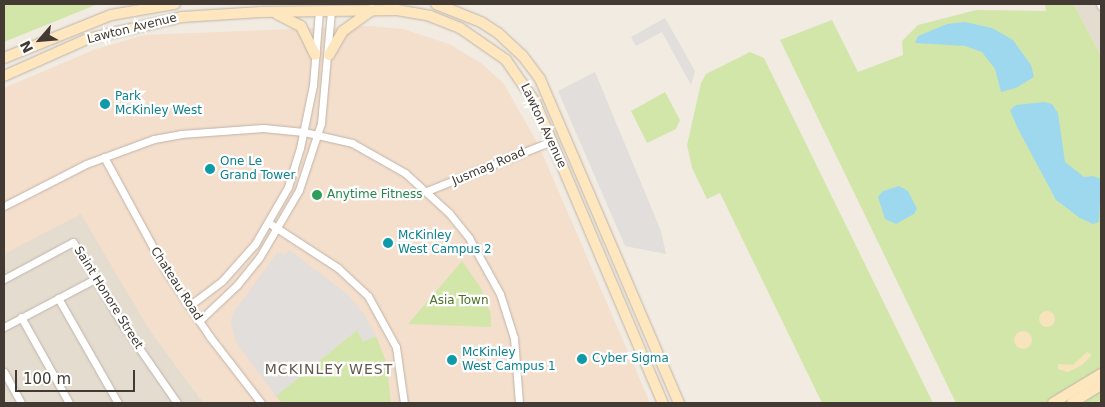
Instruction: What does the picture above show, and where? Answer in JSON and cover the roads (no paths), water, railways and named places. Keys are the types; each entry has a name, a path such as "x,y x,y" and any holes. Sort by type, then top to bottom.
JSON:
{"main road":[{"name":"Lawton Avenue","path":"4,58 111,15 176,4"},
{"name":"Lawton Avenue","path":"436,4 481,22 498,33 522,55 540,79 679,403"},
{"name":"Lawton Avenue","path":"4,76 87,39 182,17 319,7 372,9 430,16 464,31 494,49 526,85 552,141 663,403"},
{"path":"329,55 343,31 372,9"},
{"path":"261,12 284,16 298,24 307,35 315,55"},
{"path":"1053,403 1101,374"},
{"path":"1072,403 1101,385"}],"street":[{"path":"189,306 240,263 269,224 288,187 304,132 315,55 319,7"},
{"path":"199,321 237,285 278,229 299,190 318,134 329,55 331,7"},
{"path":"4,206 104,157 154,139 181,134 254,128 318,134 352,143 380,157 427,191 469,238 500,294 514,338 519,403"},
{"name":"Jusmag Road","path":"427,191 552,141"},
{"name":"Chateau Road","path":"104,157 146,238 189,306 260,403"},
{"path":"269,224 338,268 372,302 396,347 404,403"},
{"name":"Saint Honore Street","path":"4,279 74,242 95,279 177,403"},
{"path":"4,326 95,279"},
{"path":"58,298 118,403"},
{"path":"21,317 69,403"},
{"path":"4,372 21,403"}],"water":[{"path":"965,22 992,28 1013,40 1031,65 1034,77 1016,88 1001,92 995,69 982,52 965,46 915,43 918,36 947,24"},
{"path":"1044,102 1052,104 1058,113 1065,162 1084,177 1093,176 1101,179 1099,222 1093,224 1080,218 1056,200 1017,127 1010,110 1016,105"},
{"path":"899,186 908,191 917,209 914,214 896,224 885,219 878,197 883,191"}],"place":[{"name":"Park McKinley West","path":"105,104"},
{"name":"One Le Grand Tower","path":"210,169"},
{"name":"Anytime Fitness","path":"317,195"},
{"name":"McKinley West Campus 2","path":"388,243"},
{"name":"Cyber Sigma","path":"582,359"},
{"name":"McKinley West Campus 1","path":"452,360"}],"district":[{"name":"MCKINLEY WEST","path":"329,369"}],"park label":[{"name":"Asia Town","path":"459,301"}]}
